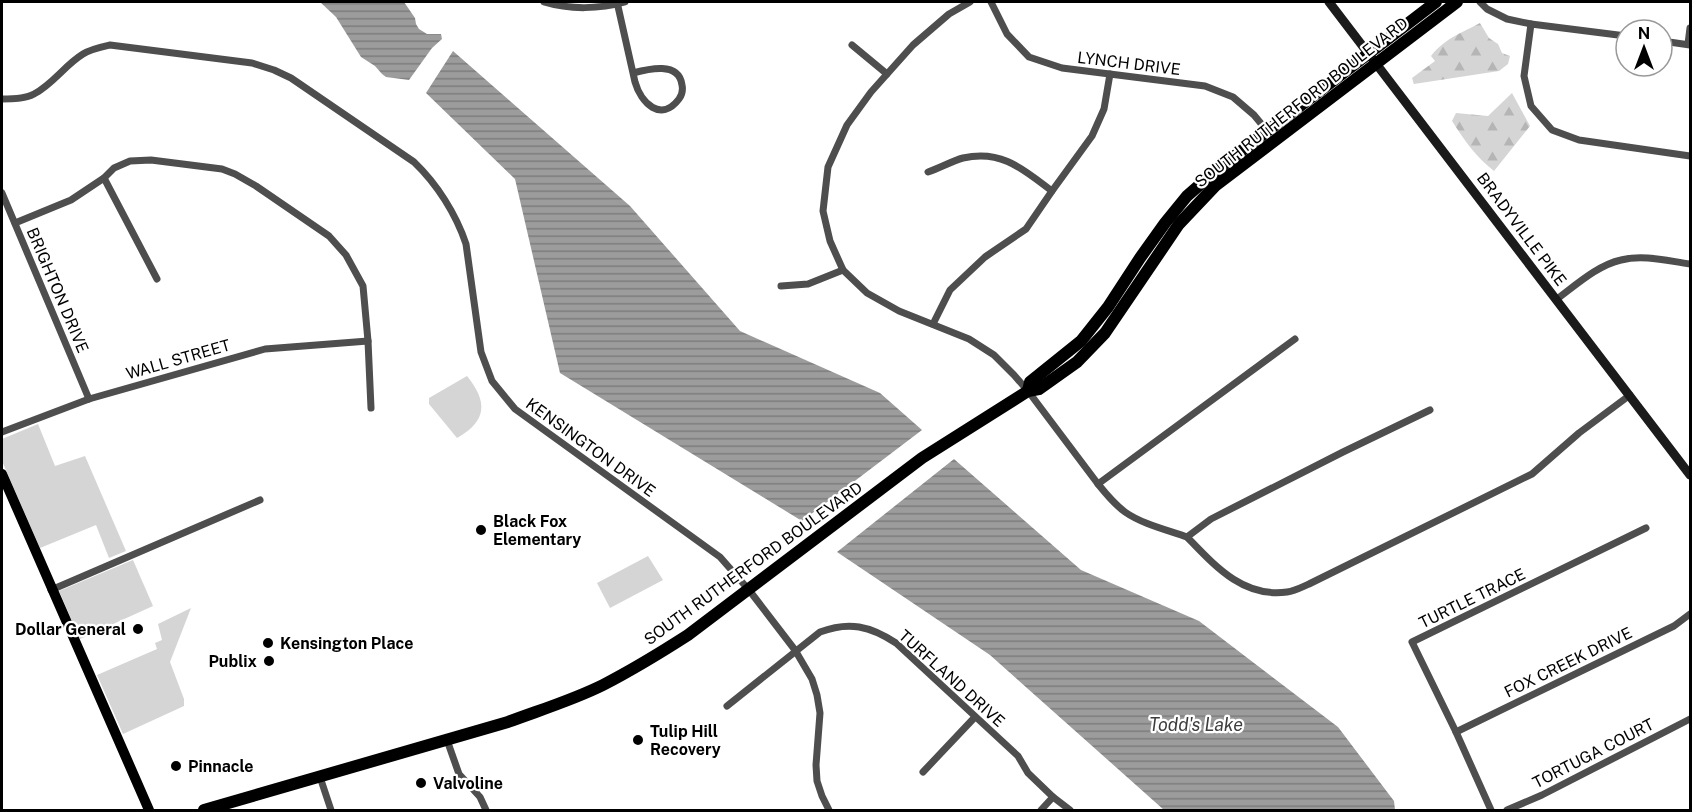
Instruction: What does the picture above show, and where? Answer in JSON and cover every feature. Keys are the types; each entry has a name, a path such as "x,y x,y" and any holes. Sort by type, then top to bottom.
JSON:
{"highway":[{"name":"SOUTH RUTHERFORD BOULEVARD","path":"204,810 508,722 602,686 688,635 922,458 1028,391 1040,389 1077,362 1105,333 1179,224 1215,186 1275,141 1436,2"},
{"name":"SOUTH RUTHERFORD BOULEVARD","path":"1028,391 1030,382 1081,341 1187,196 1267,131 1457,2"}],"main road":[{"name":"BRADYVILLE PIKE","path":"1329,2 1690,475"},
{"path":"2,474 149,810"}],"street":[{"path":"544,2 579,7 620,2 633,73 639,93 645,103 659,109 667,108 681,96 681,81 672,71 656,68 633,73"},
{"path":"970,2 949,14 913,45 887,74 847,126 828,167 823,211 830,241 843,270 867,293 899,311 969,339 994,355 1028,391 1109,498 1126,513 1187,537 1229,577 1247,587 1267,592 1289,592 1310,584 1532,474 1579,433 1630,395"},
{"name":"LYNCH DRIVE","path":"991,2 1007,34 1029,57 1062,68 1205,86 1233,97 1254,115 1275,141"},
{"path":"1480,2 1486,9 1507,19 1614,34"},
{"path":"1531,24 1524,76 1531,106 1552,130 1579,140 1690,156"},
{"path":"1674,43 1689,45 1690,28"},
{"name":"KENSINGTON DRIVE","path":"2,99 33,95 55,79 82,54 110,45 252,63 291,78 414,162 426,174 454,216 464,237 481,352 492,381 502,395 515,409 720,557 749,590 795,650 812,679 818,695 820,713 816,765 822,796 830,810"},
{"path":"852,45 887,74"},
{"path":"933,324 950,290 985,257 1026,229 1092,136 1104,109 1110,74"},
{"path":"928,172 963,158 993,156 1018,166 1052,191"},
{"path":"15,223 71,200 104,178 114,168 130,161 151,160 222,169 236,174 329,236 346,255 363,286 371,408"},
{"path":"104,178 157,279"},
{"name":"BRIGHTON DRIVE","path":"2,193 89,399"},
{"path":"1557,299 1593,272 1620,260 1648,258 1690,264"},
{"path":"782,286 808,284 843,270"},
{"path":"1098,484 1295,339"},
{"name":"WALL STREET","path":"2,432 89,399 265,349 368,341"},
{"path":"1187,537 1211,519 1430,410"},
{"path":"51,590 260,500"},
{"name":"TURTLE TRACE","path":"1491,810 1412,642 1647,528"},
{"name":"FOX CREEK DRIVE","path":"1456,732 1674,626 1690,614"},
{"name":"TURFLAND DRIVE","path":"727,706 820,632 833,627 867,628 881,633 896,643 1018,756 1028,773 1070,810"},
{"path":"923,772 975,717"},
{"name":"TORTUGA COURT","path":"1507,810 1542,795 1690,719"},
{"path":"447,740 459,774 480,797 486,810"},
{"path":"320,777 331,810"},
{"path":"1041,810 1053,797"}],"green space":[{"path":"1480,23 1489,38 1498,44 1502,53 1510,56 1508,64 1499,71 1414,84 1412,78 1435,61 1431,56 1436,50 1454,36"},
{"path":"1512,93 1530,126 1494,171 1471,148 1452,121 1456,113 1488,116"},
{"path":"467,376 479,394 481,410 474,425 457,438 429,404 429,398"},
{"path":"38,424 55,466 85,456 126,551 109,558 96,525 40,548 2,461 2,439"},
{"path":"648,556 663,580 610,608 597,583"},
{"path":"133,560 153,606 80,639 59,591"},
{"path":"191,608 170,662 184,699 184,706 123,734 97,675 157,649 155,643 162,640 158,624"}],"water":[{"path":"320,2 404,2 415,18 419,29 427,34 441,34 442,39 432,48 409,80 386,77 361,57 336,17"},
{"path":"453,51 630,206 740,331 880,393 922,430 802,521 560,373 515,179 426,93"},
{"name":"Todd's Lake","path":"954,459 1081,570 1199,621 1338,727 1394,801 1395,810 1164,810 990,655 837,552"}],"place":[{"name":"Black Fox Elementary","path":"481,530"},
{"name":"Dollar General","path":"138,629"},
{"name":"Kensington Place","path":"268,643"},
{"name":"Publix","path":"269,661"},
{"name":"Tulip Hill Recovery","path":"638,740"},
{"name":"Pinnacle","path":"176,766"},
{"name":"Valvoline","path":"421,783"}]}
